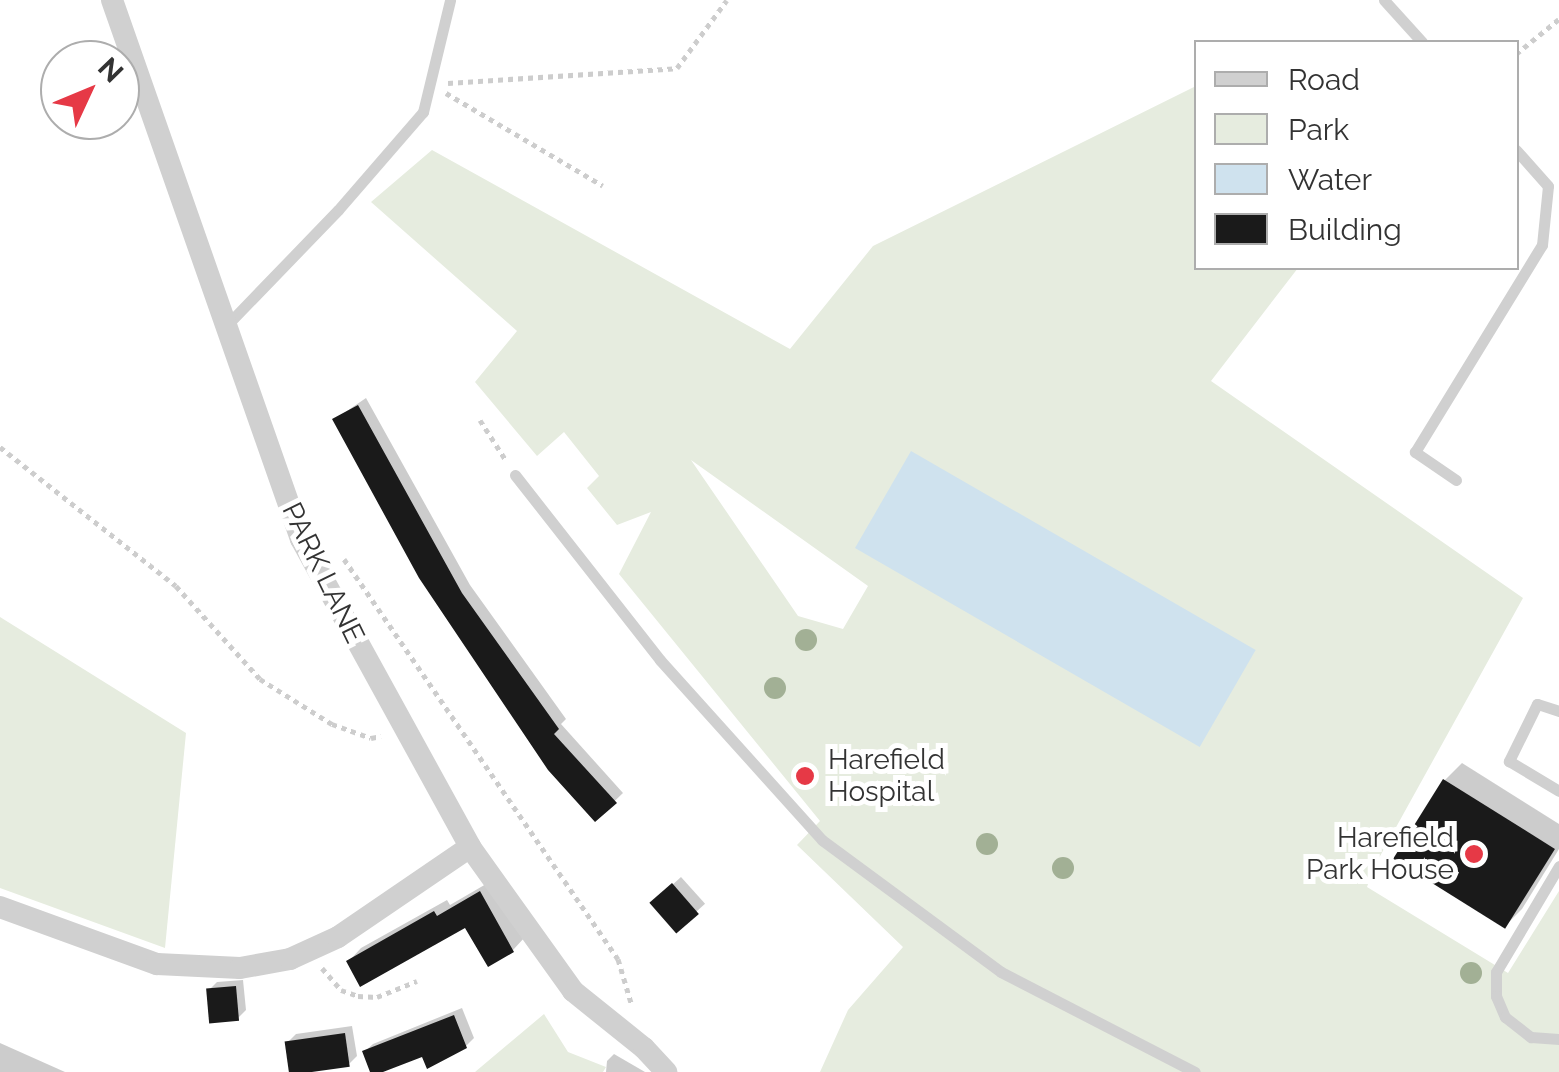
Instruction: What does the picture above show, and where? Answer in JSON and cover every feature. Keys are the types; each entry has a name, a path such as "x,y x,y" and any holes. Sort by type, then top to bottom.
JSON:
{"street":[{"name":"PARK LANE","path":"112,0 300,540 470,847 573,990 644,1048 666,1072"},
{"path":"0,906 158,964 240,968 308,950 338,937 470,847"}],"lane":[{"path":"226,326 338,210 423,112 450,0"},
{"path":"1384,0 1420,40"},
{"path":"1456,480 1414,452 1542,244 1548,186 1519,153"},
{"path":"514,474 660,660 822,840 1002,972 1195,1072"},
{"path":"1559,710 1538,704 1509,761 1559,791"},
{"path":"1559,866 1496,972 1496,996 1505,1017 1531,1038 1559,1039"}],"path":[{"path":"430,84 676,68 727,0"},
{"path":"1519,52 1559,19"},
{"path":"430,84 603,186"},
{"path":"480,420 514,474"},
{"path":"0,447 176,586 260,679 344,729 371,738 404,731"},
{"path":"341,555 618,959 644,1048"},
{"path":"308,950 341,990 358,996 377,997 417,981"}],"green space":[{"path":"1194,87 1194,270 1296,270 1211,381 1523,598 1374,867 1367,887 1508,973 1559,891 1559,1072 820,1072 848,1010 903,947 797,845 820,821 619,574 651,512 617,525 587,488 599,476 564,432 537,456 475,382 517,331 371,202 432,150 790,349 873,246","holes":["691,460 868,586 843,629 798,616"]},
{"path":"0,617 186,733 165,948 0,888"},
{"path":"544,1014 568,1052 606,1067 603,1072 475,1072"}],"water":[{"path":"911,451 1256,650 1200,747 855,548"}],"building":[{"path":"358,405 462,593 559,729 554,734 617,803 595,822 548,770 419,578 332,419"},
{"name":"Harefield Park House","path":"1443,779 1555,849 1505,929 1393,859"},
{"path":"672,883 699,914 676,934 649,903"},
{"path":"480,891 514,952 488,967 465,928 360,987 346,961 434,911 437,916"},
{"path":"236,986 239,1021 209,1023 206,989"},
{"path":"454,1015 467,1048 427,1069 422,1057 383,1072 370,1072 362,1051"},
{"path":"345,1033 350,1067 289,1072 285,1041"}],"place":[{"name":"Harefield Hospital","path":"805,776"},
{"name":"Harefield Park House","path":"1474,854"}]}
